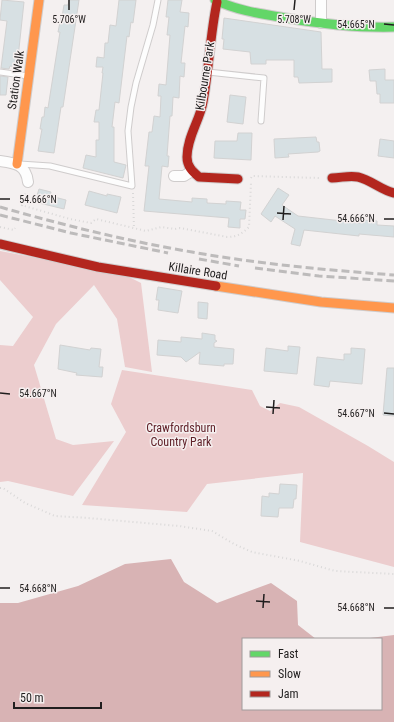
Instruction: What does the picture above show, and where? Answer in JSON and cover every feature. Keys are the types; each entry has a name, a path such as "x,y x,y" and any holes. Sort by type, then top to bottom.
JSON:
{"street":[{"name":"Station Walk","path":"17,164 39,0"},
{"path":"321,0 321,24"},
{"path":"216,1 249,12 321,24 371,28 394,27"},
{"name":"Kilbourne Park","path":"192,171 188,162 188,152 190,138 203,103 216,1"},
{"path":"0,161 17,164 24,171 28,182"},
{"path":"174,176 184,176 192,171 199,177 238,179"},
{"path":"332,178 352,176 360,178 385,191 394,193"},
{"name":"Killaire Road","path":"0,244 106,269 321,302 394,308"}],"lane":[{"path":"17,164 50,166 132,186 128,132 131,107 136,83 153,25 158,0"},
{"path":"0,72 29,76"},
{"path":"207,72 264,78 261,121"}],"path":[{"path":"28,182 21,205 70,219 91,223 96,219 146,231 161,227 175,229 180,228 233,237 239,235 249,227 252,176 332,178"},
{"path":"132,186 134,229"},
{"path":"0,227 14,230 15,228"},
{"path":"0,488 3,488 25,503 55,516 179,526 212,531 234,544 252,552 300,561 335,571 394,574"}],"green space":[{"path":"0,251 123,274 141,283 152,372 125,367 117,319 94,285 56,324 34,365 56,439 73,445 114,441 73,496 8,481 0,482 0,345 13,346 33,317 0,280"},
{"name":"Crawfordsburn Country Park","path":"122,370 252,390 260,406 270,411 280,403 299,407 394,462 394,567 300,542 303,473 207,484 187,512 82,505 126,432 111,404"}],"shaded area":[{"path":"171,559 184,582 217,603 271,583 297,601 298,625 315,638 242,638 242,710 382,710 382,638 370,638 394,635 394,722 0,722 0,603 18,603 78,586 125,564"}],"building":[{"path":"2,0 24,2 17,67 10,66 9,69 1,68 7,21 0,20"},
{"path":"69,0 79,0 63,107 61,107 54,153 38,151 42,129 40,129 42,117 44,117 45,107 48,108 61,17 64,5 68,5"},
{"path":"119,0 136,0 133,23 131,22 129,37 127,36 119,103 115,102 112,127 114,127 114,162 126,165 123,178 83,168 86,155 96,157 96,140 99,140 99,122 94,122 96,110 99,110 103,73 103,67 96,67 97,57 104,58 105,43 108,43 110,25 116,26"},
{"path":"168,0 182,0 180,12 189,13 188,27 185,26 181,63 185,63 184,77 180,76 179,98 173,97 167,156 169,156 168,167 162,166 159,199 192,202 192,198 207,199 207,203 226,204 226,201 241,202 240,210 246,210 245,219 240,219 240,228 228,227 229,218 144,211 149,166 145,166 149,132 152,132 154,116 160,117 161,96 158,96 159,84 166,85 170,35 167,35 169,17 166,17"},
{"path":"224,18 321,32 322,69 332,69 332,82 299,83 298,77 294,77 294,60 266,60 266,64 251,64 250,52 223,49 224,39 222,39"},
{"path":"385,69 385,80 394,80 394,103 380,103 380,94 377,94 376,81 370,81 369,70"},
{"path":"0,76 8,77 6,95 0,95"},
{"path":"230,95 246,97 243,124 227,122"},
{"path":"238,133 252,133 251,160 214,158 215,141 237,141"},
{"path":"316,137 317,142 319,142 320,151 288,154 289,157 275,158 274,139"},
{"path":"380,139 394,141 394,158 378,156"},
{"path":"278,188 289,195 282,205 298,216 360,223 361,220 377,221 377,225 394,226 394,237 359,234 359,236 304,230 300,246 291,244 295,229 275,216 271,222 261,214"},
{"path":"39,189 51,192 50,196 66,200 64,209 35,202"},
{"path":"89,191 107,196 107,194 121,197 117,213 85,205"},
{"path":"158,287 182,291 178,313 158,310 159,300 156,300"},
{"path":"198,302 208,303 207,319 198,318"},
{"path":"202,333 215,335 215,340 217,341 214,343 214,347 234,349 233,364 224,364 224,366 199,364 200,352 186,362 181,357 157,355 158,340 181,342 181,337 202,339"},
{"path":"60,345 90,350 91,348 101,349 99,367 103,367 102,377 76,375 77,373 58,369"},
{"path":"288,346 300,347 297,374 264,371 266,348 288,351"},
{"path":"351,348 365,349 362,384 330,381 329,387 314,385 317,357 344,360 344,354 351,354"},
{"path":"387,368 394,368 394,416 383,415"},
{"path":"280,484 297,485 296,499 294,499 293,508 279,508 278,517 261,516 262,496 269,497 269,493 279,494"}],"railway":[{"path":"0,207 95,232 192,252 293,266 394,275"},
{"path":"0,215 71,233 168,253"},
{"path":"199,259 239,266"},
{"path":"255,268 319,276 394,281"}],"traffic: fast":[{"path":"215,0 250,12 326,24 394,27"}],"traffic: slow":[{"path":"17,164 39,0"},
{"path":"216,286 321,302 394,308"}],"traffic: jam":[{"path":"217,2 203,102 189,142 187,160 190,168 199,177 238,179"},
{"path":"332,178 351,176 358,177 394,193"},
{"path":"0,244 98,267 216,286"}]}
